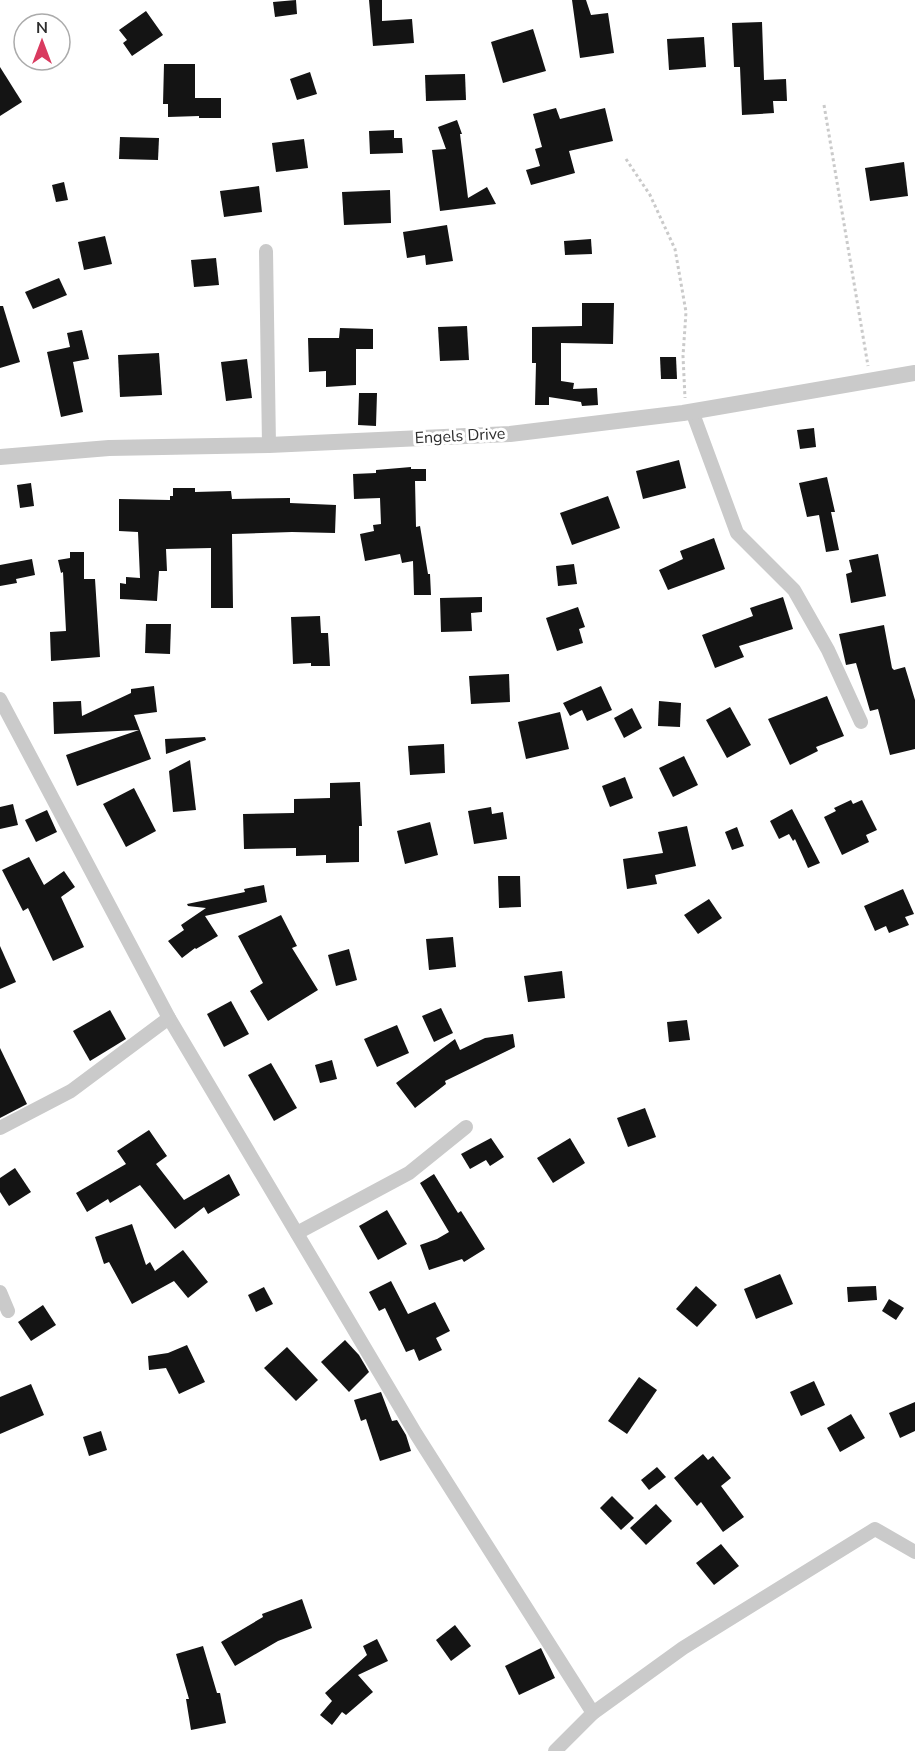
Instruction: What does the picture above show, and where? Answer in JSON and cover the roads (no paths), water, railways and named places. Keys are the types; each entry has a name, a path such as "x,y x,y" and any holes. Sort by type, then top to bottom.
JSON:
{"street":[{"path":"266,252 269,445"},
{"name":"Engels Drive","path":"0,457 109,448 269,445 510,434 688,412 915,373"},
{"path":"688,412 737,533 794,590 828,650 861,722"},
{"path":"0,699 169,1018 416,1434 593,1713"},
{"path":"0,1128 71,1091 169,1018"},
{"path":"297,1233 409,1173 466,1127"},
{"path":"0,1292 8,1311"},
{"path":"555,1751 593,1713 682,1648 875,1529 915,1552"}]}
